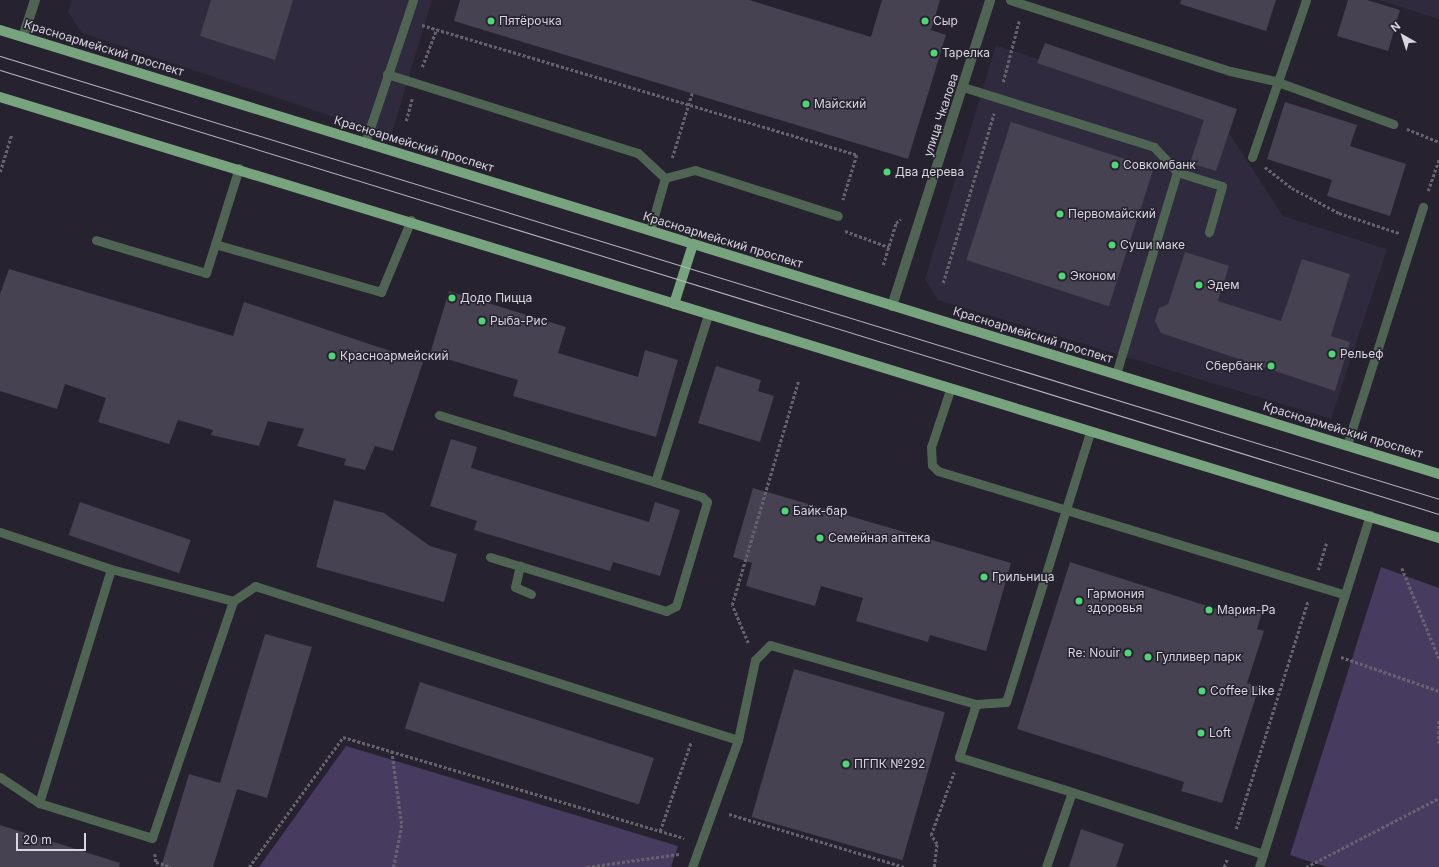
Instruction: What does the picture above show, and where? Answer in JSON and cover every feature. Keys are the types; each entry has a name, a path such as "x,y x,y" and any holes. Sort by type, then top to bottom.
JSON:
{"main road":[{"name":"Красноармейский проспект","path":"0,30 1439,474"},
{"path":"1,100 239,168 411,220 708,315 950,390 1090,433 1370,515 1439,538"},
{"path":"674,304 693,244"}],"street":[{"path":"23,37 35,0"},
{"name":"улица Чкалова","path":"892,306 990,0"}],"lane":[{"path":"365,143 413,0"},
{"path":"1010,0 1230,71 1275,81 1394,124"},
{"path":"1252,157 1275,81 1306,0"},
{"path":"387,74 638,153 665,178"},
{"path":"963,87 1154,147 1177,172 1222,186 1209,232"},
{"path":"96,240 206,273 239,168"},
{"path":"665,178 695,170 838,216"},
{"path":"1116,374 1177,172"},
{"path":"650,230 665,178"},
{"path":"1347,445 1423,207"},
{"path":"215,244 382,292 411,220"},
{"path":"655,482 708,315"},
{"path":"950,390 931,447 935,468 1066,511 1345,595"},
{"path":"438,415 702,497 708,502 679,600 672,610 666,611 490,557"},
{"path":"692,867 699,852 738,740 755,660 770,645 976,704 1006,702 1090,433"},
{"path":"1259,867 1370,515"},
{"path":"0,532 111,569 233,601"},
{"path":"520,566 515,587 532,594"},
{"path":"39,803 111,569"},
{"path":"0,777 39,803 152,838 233,601 255,586 697,725 738,740"},
{"path":"976,704 959,757 1263,854"},
{"path":"1046,867 1072,792"}],"path":[{"path":"943,283 999,98 1024,4"},
{"path":"406,20 688,106 857,155 843,198"},
{"path":"672,156 692,93"},
{"path":"1394,124 1439,142"},
{"path":"0,172 11,135"},
{"path":"1252,157 1292,188 1339,213 1413,237"},
{"path":"1423,207 1439,159"},
{"path":"838,216 842,230 889,247"},
{"path":"755,660 732,605 798,382"},
{"path":"1224,867 1326,543"},
{"path":"1402,568 1439,658"},
{"path":"1327,652 1439,691"},
{"path":"1439,721 1439,743"},
{"path":"660,830 697,725"},
{"path":"248,867 343,737 684,838 685,853"},
{"path":"392,751 402,825 394,867"},
{"path":"934,867 937,844 931,835 959,757"},
{"path":"1306,867 1439,798"},
{"path":"714,810 904,867"},
{"path":"152,838 156,862 170,867"},
{"path":"587,867 699,852"}],"shaded area":[{"path":"72,0 432,0 391,136 82,33 68,12"},
{"path":"1379,0 1439,0 1439,19"},
{"path":"996,45 1222,122 1283,216 1387,249 1331,419 938,300 925,279"},
{"path":"1381,567 1439,588 1439,867 1327,867 1290,855"},
{"path":"346,746 678,846 671,867 259,867"}],"building":[{"path":"211,0 293,0 275,60 200,36"},
{"path":"460,0 749,0 871,37 882,0 940,0 931,30 946,35 908,159 454,21"},
{"path":"1181,0 1276,0 1266,31 1180,4"},
{"path":"1348,0 1367,0 1400,10 1388,51 1337,36"},
{"path":"1045,43 1237,109 1216,171 1190,163 1204,120 1037,63"},
{"path":"1285,102 1357,125 1350,146 1406,164 1390,216 1327,196 1332,180 1267,159"},
{"name":"Первомайский","path":"1011,122 1154,168 1109,306 966,260"},
{"path":"1185,252 1229,266 1218,301 1281,321 1302,259 1350,274 1331,336 1350,342 1335,391 1161,333 1155,321 1159,308 1168,304"},
{"path":"9,269 233,336 244,302 423,362 393,451 375,446 365,470 344,465 346,459 297,446 304,429 268,421 259,446 211,435 213,430 178,420 169,444 98,422 106,398 65,384 57,409 0,391 0,294"},
{"path":"449,291 566,327 558,353 638,377 645,350 678,360 656,437 513,396 518,380 430,354"},
{"path":"716,366 761,380 758,391 774,396 760,442 698,423"},
{"path":"451,439 477,447 471,468 649,522 655,502 680,510 660,576 613,562 610,571 474,530 477,521 430,506"},
{"path":"753,488 1011,563 986,651 930,635 928,642 856,621 863,598 821,586 815,606 746,586 752,563 733,557"},
{"path":"334,500 384,513 430,546 457,554 444,602 316,567"},
{"path":"80,502 191,540 179,573 69,535"},
{"name":"Гулливер парк","path":"1070,562 1229,613 1263,609 1257,629 1264,631 1247,683 1259,687 1222,803 1181,791 1184,782 1017,729"},
{"path":"265,634 312,647 267,798 237,789 213,867 161,867 189,774 220,783"},
{"name":"ПГПК №292","path":"794,669 945,712 902,860 752,817"},
{"path":"420,682 654,758 639,805 405,729"},
{"path":"0,825 120,863 119,867 0,867"},
{"path":"1081,829 1124,844 1116,867 1069,867"}],"tram line":[{"path":"0,56 1439,499"},
{"path":"0,70 1439,514"}],"place":[{"name":"Пятёрочка","path":"491,21"},
{"name":"Сыр","path":"925,21"},
{"name":"Тарелка","path":"934,53"},
{"name":"Майский","path":"806,104"},
{"name":"Совкомбанк","path":"1115,165"},
{"name":"Два дерева","path":"887,172"},
{"name":"Первомайский","path":"1060,214"},
{"name":"Суши маке","path":"1112,245"},
{"name":"Эконом","path":"1062,276"},
{"name":"Эдем","path":"1199,285"},
{"name":"Додо Пицца","path":"452,298"},
{"name":"Рыба-Рис","path":"482,321"},
{"name":"Рельеф","path":"1332,354"},
{"name":"Красноармейский","path":"332,356"},
{"name":"Сбербанк","path":"1271,366"},
{"name":"Байк-бар","path":"785,511"},
{"name":"Семейная аптека","path":"820,538"},
{"name":"Грильница","path":"984,577"},
{"name":"Гармония здоровья","path":"1079,601"},
{"name":"Мария-Ра","path":"1209,610"},
{"name":"Re: Nouir","path":"1128,653"},
{"name":"Гулливер парк","path":"1148,657"},
{"name":"Coffee Like","path":"1202,691"},
{"name":"Loft","path":"1201,733"},
{"name":"ПГПК №292","path":"846,764"}]}
